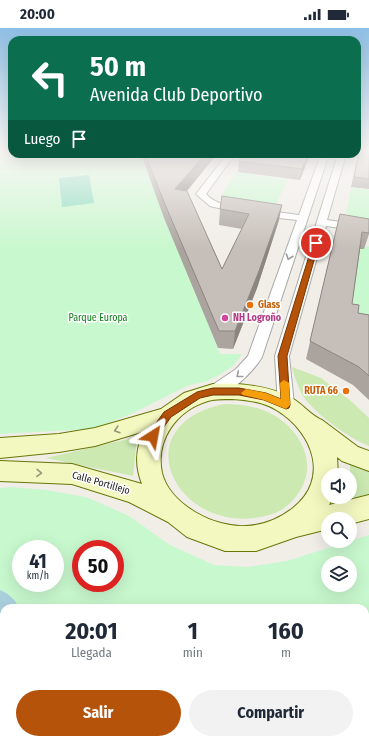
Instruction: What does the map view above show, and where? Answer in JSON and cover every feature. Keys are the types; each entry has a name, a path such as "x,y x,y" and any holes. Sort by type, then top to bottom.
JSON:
{"main road":[{"path":"0,448 59,443 95,437 168,415 192,398 213,392 253,394 266,397 286,405 350,454 369,461"},
{"path":"168,415 153,436 148,463 153,481 159,494 173,512 186,522 215,535 234,538 260,538 272,535 303,518 315,507 324,489 327,474 326,457 310,423"},
{"name":"Calle Portillejo","path":"0,471 72,474 136,493 173,512"},
{"path":"288,527 369,507"}],"street":[{"path":"210,182 201,194 206,201 218,207 302,218"},
{"path":"213,392 234,379 249,367 255,357 314,182"},
{"path":"286,405 282,356 333,182"},
{"path":"322,222 369,229"}],"green space":[{"name":"Parque Europa","path":"0,182 151,182 220,354 242,354 233,366 219,375 207,381 187,386 131,414 93,429 0,434"},
{"path":"59,182 90,182 94,203 62,207"},
{"path":"229,182 287,182 276,204 221,196"},
{"path":"351,187 369,190 369,219 353,217 346,213"},
{"path":"368,246 369,334 347,301 360,249"},
{"path":"292,367 321,378 352,402 369,418 369,446 343,432 308,403 296,382"},
{"path":"224,404 251,407 272,414 283,421 300,440 305,452 307,464 306,476 301,489 296,496 290,503 275,513 242,519 213,513 190,499 174,480 168,457 173,435 191,417"},
{"path":"137,437 133,476 46,458"},
{"path":"350,464 369,469 369,498 357,499 357,468 350,468"},
{"path":"11,487 46,490 86,497 129,516 170,545 214,565 248,567 287,561 328,548 357,548 357,539 369,535 369,604 0,604 0,488"}],"water":[{"path":"0,590 11,597 17,604 0,604"}],"building":[{"path":"156,182 181,182 175,189 187,191 222,269 249,214 220,209 222,196 282,205 259,271 235,331 219,331"},
{"path":"340,214 369,219 369,233 362,232 352,304 359,305 358,313 369,315 369,376 359,367 310,341"}],"slow traffic":[{"path":"246,393 266,397 286,405 284,383"}],"place":[{"name":"Glass","path":"250,305"},
{"name":"NH Logroño","path":"225,318"},
{"name":"RUTA 66","path":"346,391"}],"route":[{"path":"153,436 160,424 168,415 186,401 197,395 223,391 239,392 266,397 286,405 282,356 316,243"}]}
